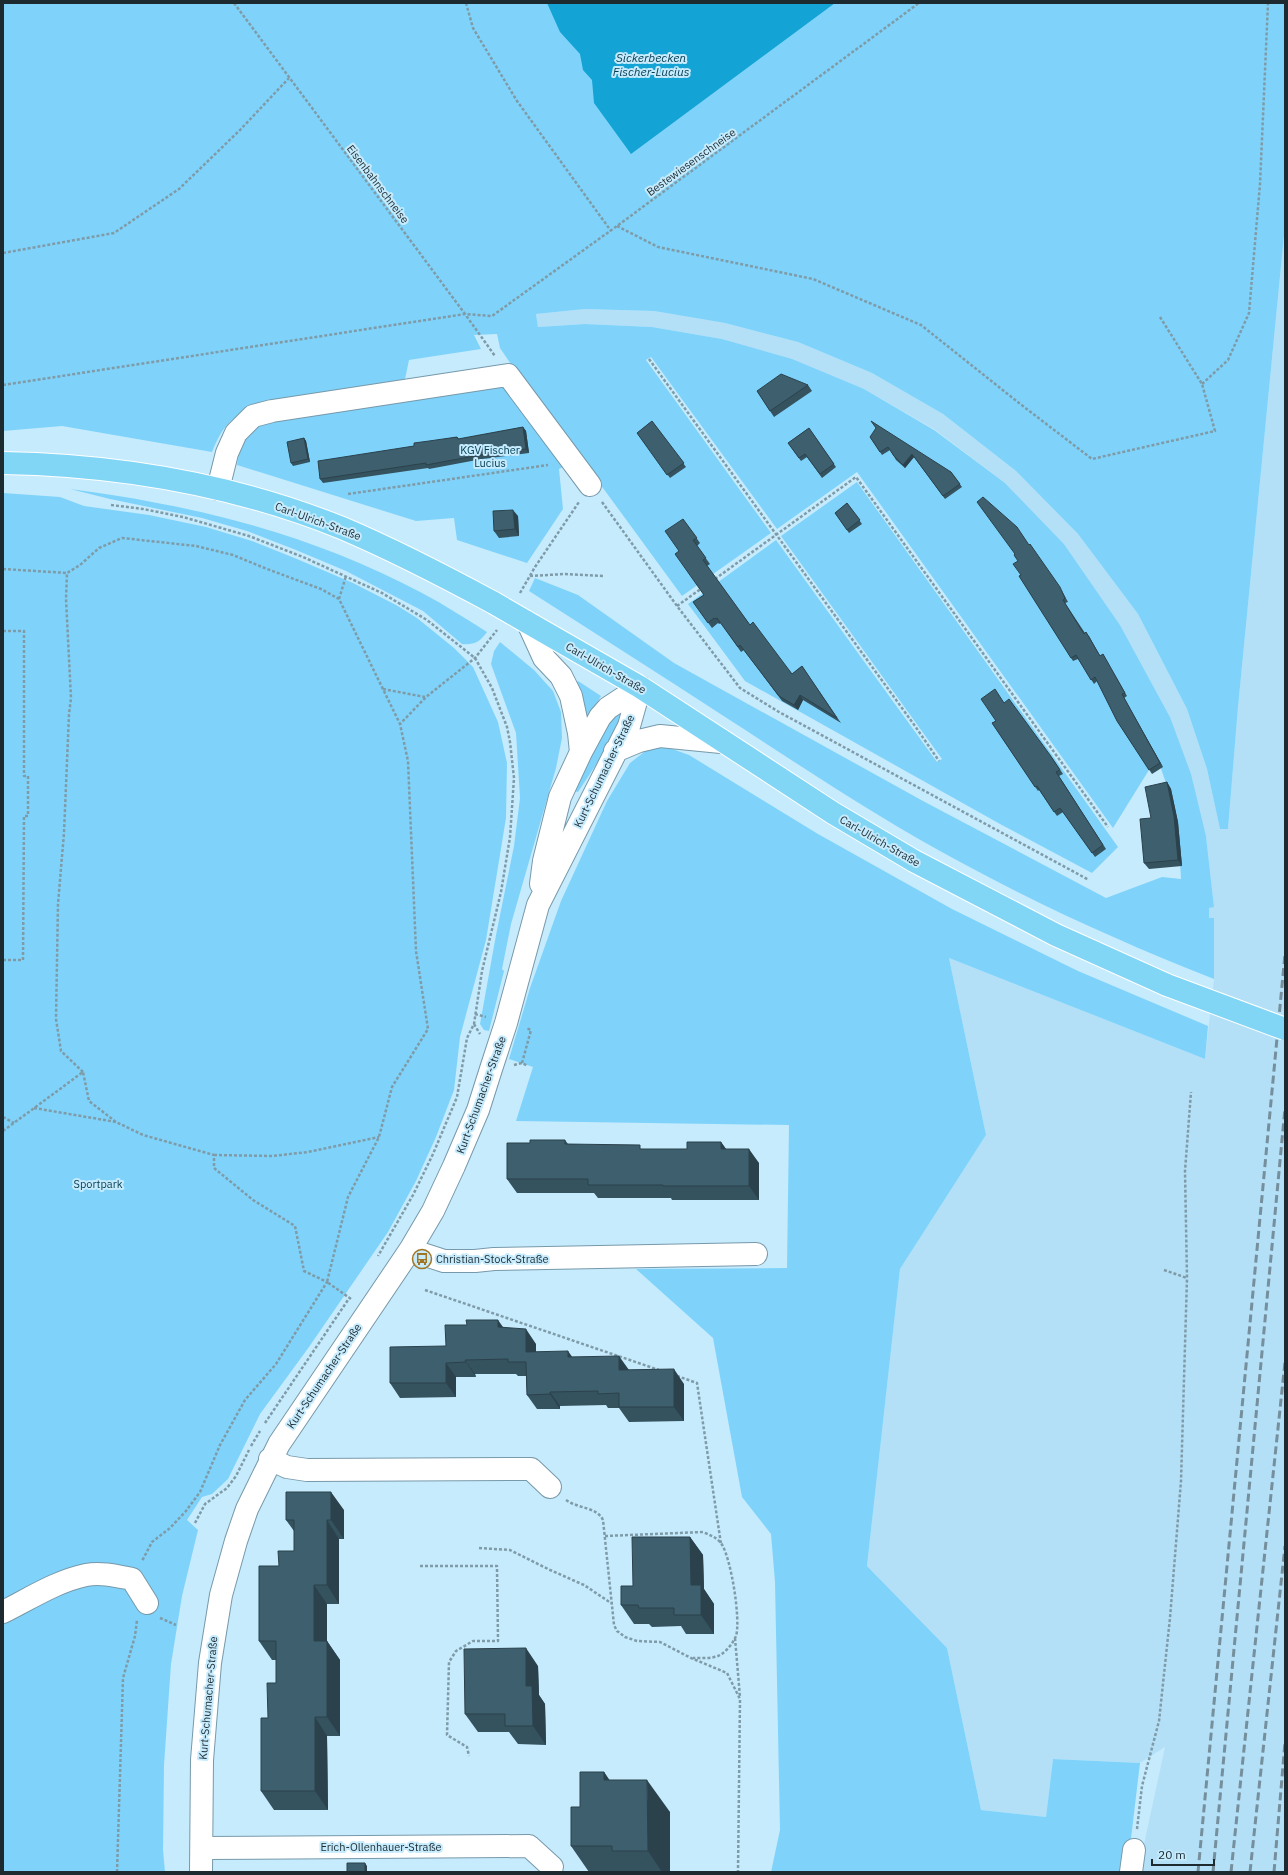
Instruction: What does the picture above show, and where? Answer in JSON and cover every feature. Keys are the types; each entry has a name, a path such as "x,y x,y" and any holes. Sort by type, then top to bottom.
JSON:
{"main road":[{"name":"Carl-Ulrich-Straße","path":"3,463 78,466 153,476 218,489 285,508 340,528 402,555 494,603 640,687 721,742 833,814 956,884 1056,935 1167,985 1285,1029"}],"street":[{"path":"218,489 230,446 236,433 253,416 272,411 508,375 590,485"},
{"path":"527,622 544,658 561,676 571,696 579,733 581,752"},
{"name":"Kurt-Schumacher-Straße","path":"538,905 629,726 640,687"},
{"name":"Kurt-Schumacher-Straße","path":"201,1872 204,1722 210,1663 221,1595 236,1541 247,1509 270,1459 290,1426 410,1250 451,1173 478,1110 506,1023 538,905 544,861 560,797 581,752 600,717 608,708 640,687"},
{"path":"616,751 639,741 660,736 721,742"},
{"path":"410,1250 444,1261 756,1254"},
{"path":"270,1459 287,1467 307,1470 531,1469 550,1487"},
{"path":"3,1612 66,1581 86,1575 106,1574 140,1591"},
{"name":"Erich-Ollenhauer-Straße","path":"202,1848 529,1846 552,1867"},
{"path":"1131,1872 1134,1850"}],"path":[{"name":"Eisenbahnschneise","path":"234,3 466,314 508,375"},
{"path":"466,3 473,28 517,101 611,231"},
{"name":"Bestewiesenschneise","path":"3,385 466,314 492,316 618,226 920,3"},
{"path":"1202,384 1228,360 1249,313 1260,184 1268,3"},
{"path":"3,253 114,233 179,189 240,130 289,78"},
{"path":"618,226 658,247 813,279 921,325 1092,459 1215,431 1202,384 1160,317"},
{"path":"649,359 939,761"},
{"path":"348,494 572,461"},
{"path":"714,579 856,477 1108,827"},
{"path":"524,587 590,485 677,606 740,688 780,712 1089,880"},
{"path":"111,505 143,509 211,524 249,536 303,557 382,593 412,610 475,658 492,688 507,727 514,778 510,837 501,892 482,971 474,1024 467,1038 457,1097 433,1154 413,1195 377,1258"},
{"path":"3,569 67,573 80,565 99,548 122,538 196,546 233,555 267,570 322,589 340,599 400,724 408,761 416,951 428,1029 392,1087 379,1137 348,1198 327,1282 276,1364 245,1400 220,1445 200,1492 181,1516 152,1542 140,1591 134,1636 123,1678 118,1872"},
{"path":"67,573 66,599 71,698 64,833 58,904 56,1019 61,1051 83,1072 89,1101 116,1122 143,1135 214,1155 272,1156 379,1137"},
{"path":"530,576 565,574 603,576"},
{"path":"340,599 346,576"},
{"path":"677,606 708,584"},
{"path":"3,631 24,631 24,776 28,776 28,816 24,816 23,960 3,960"},
{"path":"400,724 426,697 475,658 492,636"},
{"path":"383,689 426,697"},
{"path":"522,1063 528,1066"},
{"path":"3,1131 83,1072"},
{"path":"1134,1850 1142,1786 1159,1721 1170,1618 1181,1480 1187,1278 1185,1171 1191,1092"},
{"path":"34,1108 116,1122"},
{"path":"3,1117 14,1123"},
{"path":"214,1155 214,1168 253,1200 295,1226 304,1271 327,1282 368,1311"},
{"path":"1164,1270 1187,1278"},
{"path":"425,1290 667,1373"},
{"path":"195,1523 205,1504 227,1488 236,1476 258,1434 354,1292"},
{"path":"674,1375 697,1383 721,1544"},
{"path":"550,1487 573,1505 597,1512 603,1520 611,1603 614,1625 618,1631 625,1637 638,1641 660,1642 691,1658 727,1673 740,1699"},
{"path":"605,1536 703,1532 714,1536 721,1544 728,1559 737,1624 735,1637 740,1699 738,1872"},
{"path":"480,1548 510,1550 550,1570 584,1584 611,1603"},
{"path":"420,1566 497,1566 498,1641 473,1640 456,1651 448,1662 446,1735 468,1747 469,1756"},
{"path":"691,1658 720,1655 729,1647 735,1637"}],"shaded area":[{"path":"1285,225 1285,1872 1138,1872 1165,1747 1140,1763 1053,1759 1046,1817 981,1810 947,1648 867,1566 900,1269 986,1135 949,958 1205,1059 1214,979 1214,918 1209,918 1209,907 1214,907 1206,836 1170,717 1120,625 1064,544 1005,483 934,429 864,389 722,339 652,327 585,324 538,327 536,314 585,309 654,311 725,323 798,342 872,373 943,414 1016,471 1078,534 1138,614 1187,709 1207,769 1220,829 1228,829 1238,707"}],"green space":[{"name":"KGV Fischer Lucius","path":"3,3 1285,3 1285,225 1238,707 1228,829 1220,829 1207,769 1187,709 1138,614 1078,534 1016,471 943,414 872,373 798,342 725,323 654,311 585,309 536,314 538,327 585,324 652,327 722,339 792,359 864,389 934,430 1005,483 1064,544 1120,625 1170,717 1191,774 1206,836 1214,907 1209,908 1209,918 1214,918 1214,979 1150,953 1055,910 931,846 840,792 529,591 535,578 578,595 674,663 923,801 1106,898 1162,877 1181,879 1178,822 1171,789 1168,789 1157,757 1113,828 857,472 777,529 651,357 646,360 771,533 682,596 581,458 559,469 563,509 527,563 457,540 454,518 416,521 237,465 244,439 251,431 265,423 521,379 500,348 497,334 474,335 481,349 409,360 404,384 249,408 235,417 226,426 212,452 62,426 3,431"},
{"path":"857,482 1118,847 1092,873 1000,824 745,681 688,604 776,540 937,762 942,759 781,536"},
{"path":"70,489 135,499 191,510 260,527 293,538 391,577 439,602 487,632 476,642 462,644 423,611 346,571 296,550 247,531 202,518"},
{"name":"Sportpark","path":"3,493 60,497 84,506 149,515 206,527 252,541 297,559 353,583 396,605 417,618 454,648 473,667 498,722 507,763 506,818 486,940 460,1037 454,1090 436,1137 416,1181 388,1232 309,1347 260,1414 228,1479 212,1494 202,1497 187,1520 198,1530 182,1596 171,1664 164,1765 163,1850 165,1872 3,1872"},
{"path":"500,642 534,670 553,691 561,712 562,738 556,768 511,924 502,969 504,971 489,1031 484,1030 480,1024 514,846 520,798 516,733 491,664 494,651"},
{"path":"578,681 601,696 589,716 586,715 583,698 576,683"},
{"path":"618,714 624,717 601,757 578,792 574,791 606,727"},
{"path":"667,747 689,755 818,834 952,909 1078,971 1208,1026 1205,1059 949,958 986,1135 900,1269 867,1566 947,1648 981,1810 1046,1817 1053,1759 1140,1763 1127,1872 771,1872 780,1830 775,1582 771,1534 742,1497 713,1338 636,1269 787,1268 789,1125 516,1121 533,1067 509,1059 530,988 561,901 607,801 630,763 648,749"}],"water":[{"name":"Sickerbecken Fischer-Lucius","path":"547,3 835,3 631,154 594,103 592,80 583,70 580,54 560,32"}],"building":[{"path":"781,374 808,385 770,411 757,391"},
{"path":"652,421 684,463 667,475 637,433"},
{"path":"871,421 951,472 960,484 943,496 912,454 903,465 888,447 880,452 870,437 876,428"},
{"path":"523,427 526,449 480,455 426,465 426,463 320,479 318,461 414,446 414,443 457,437 458,439"},
{"path":"809,428 834,464 820,474 805,454 799,458 788,443"},
{"path":"304,438 308,459 291,463 287,442"},
{"path":"983,497 1017,527 1029,545 1030,544 1060,587 1065,598 1063,600 1084,634 1086,632 1100,656 1103,654 1125,693 1122,694 1160,763 1149,770 1117,721 1095,677 1091,680 1076,655 1071,658 1019,576 1021,575 1013,564 1018,561 1014,555 1015,554 977,502"},
{"path":"847,503 860,520 847,530 835,513"},
{"path":"513,510 515,529 494,531 493,511"},
{"path":"683,519 697,538 693,540 706,558 703,560 750,625 753,622 792,674 802,666 837,718 800,695 794,705 779,696 740,645 738,647 717,618 714,618 708,623 693,602 704,595 675,554 679,551 665,531"},
{"path":"995,689 1004,703 1009,699 1060,770 1056,772 1103,845 1092,853 1060,808 1054,812 1037,786 1035,787 992,723 996,721 981,699"},
{"path":"1167,782 1174,816 1178,860 1144,863 1140,819 1151,818 1145,787"},
{"path":"530,1140 565,1140 565,1144 640,1145 640,1149 687,1149 687,1142 721,1142 721,1149 749,1149 749,1186 588,1185 588,1179 507,1179 507,1143 530,1143"},
{"path":"466,1320 498,1320 498,1327 526,1329 526,1352 568,1351 568,1357 619,1356 619,1370 674,1369 674,1407 619,1407 619,1393 598,1394 598,1391 550,1392 550,1394 527,1395 526,1362 508,1362 508,1359 465,1360 466,1362 446,1363 446,1383 390,1383 390,1347 446,1346 445,1325 467,1325"},
{"path":"286,1492 331,1492 331,1520 327,1520 327,1585 314,1585 314,1641 327,1641 327,1717 315,1717 315,1791 261,1791 261,1718 268,1718 267,1683 276,1683 276,1641 259,1641 259,1566 279,1566 278,1551 294,1551 294,1520 286,1520"},
{"path":"632,1537 690,1537 691,1585 701,1585 701,1615 674,1615 674,1608 639,1608 638,1605 621,1605 621,1586 633,1586"},
{"path":"526,1648 526,1686 532,1686 533,1726 505,1726 505,1714 465,1714 464,1649"},
{"path":"580,1772 604,1772 604,1780 647,1780 648,1851 612,1851 612,1846 571,1846 571,1807 580,1807"},
{"path":"347,1863 365,1863 365,1872 347,1872"}],"railway":[{"path":"1198,1872 1285,954"},
{"path":"1213,1872 1285,1108"},
{"path":"1231,1872 1285,1362"},
{"path":"1250,1872 1285,1546"},
{"path":"1274,1872 1285,1742"}],"place":[{"name":"Christian-Stock-Straße","path":"422,1259"}]}
